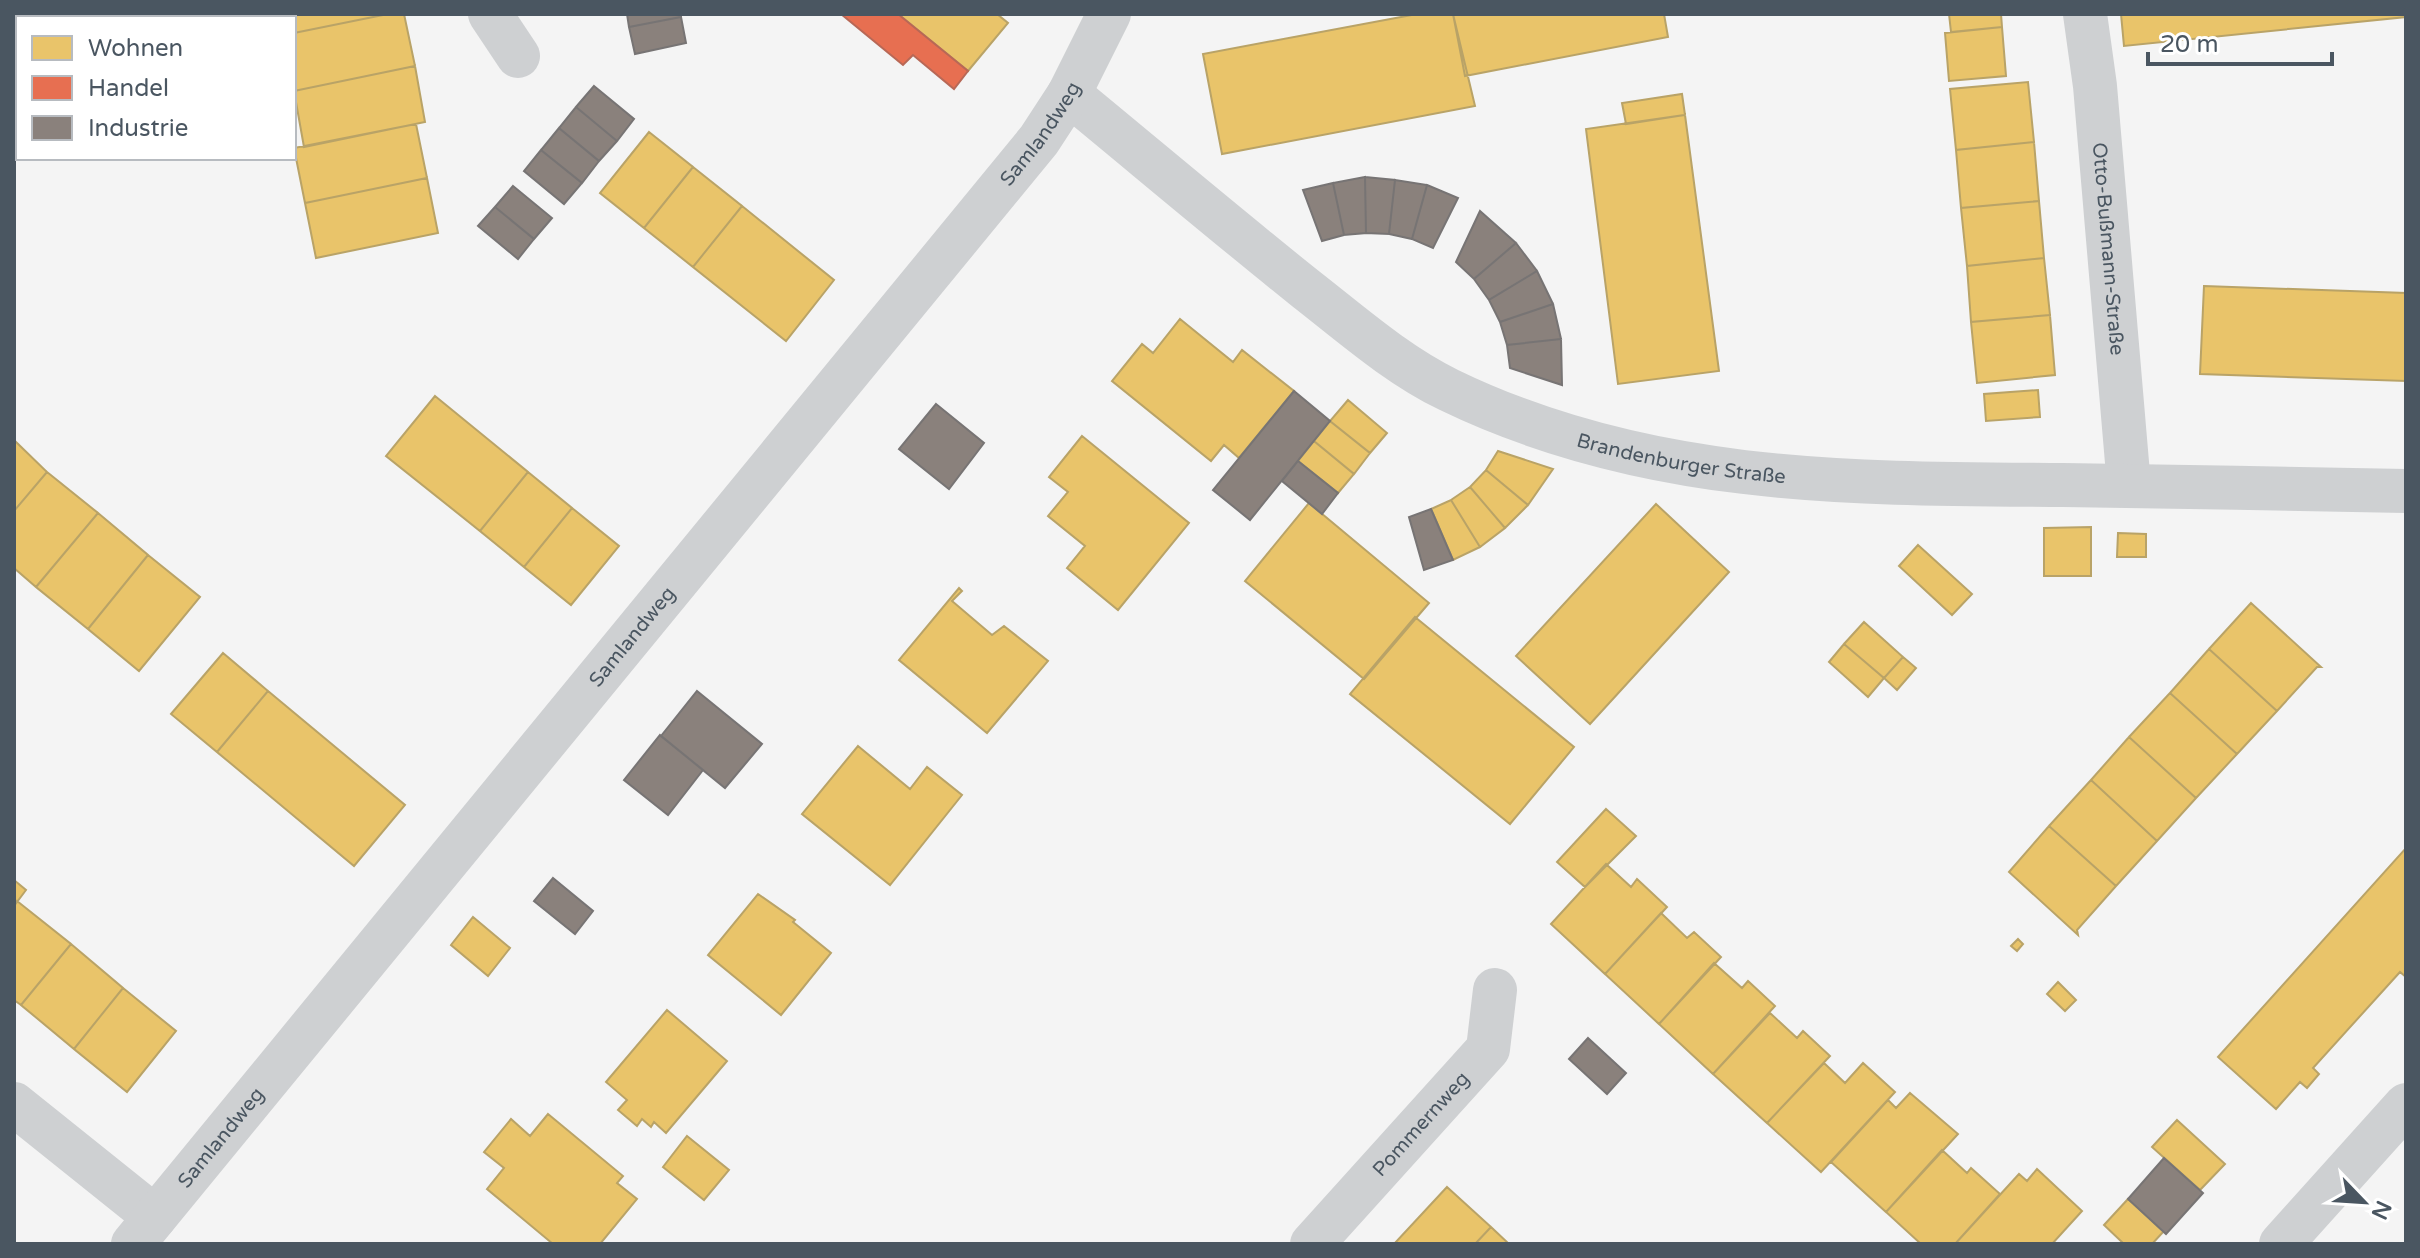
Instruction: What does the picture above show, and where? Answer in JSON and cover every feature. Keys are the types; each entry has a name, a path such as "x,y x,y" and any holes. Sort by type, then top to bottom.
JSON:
{"street":[{"path":"490,14 518,56"},
{"name":"Samlandweg","path":"144,1230 1039,140 1069,94 1109,14"},
{"name":"Otto-Bußmann-Straße","path":"2085,14 2095,86 2129,486"},
{"name":"Brandenburger Straße","path":"1069,94 1345,319 1446,389 1595,444 1668,463 1764,477 1856,484 2406,491"},
{"name":"Pommernweg","path":"1312,1244 1488,1049 1495,990"},
{"path":"14,1104 144,1230"},
{"path":"2281,1244 2406,1105"}],"building: Wohnen":[{"path":"14,14 48,14 16,16 14,95"},
{"path":"48,14 120,16 48,16"},
{"path":"388,14 296,33 296,16 286,16"},
{"path":"388,14 404,14 415,66 296,91 296,33"},
{"path":"898,14 997,14 1008,23 968,71"},
{"path":"1417,14 1453,14 1475,106 1222,154 1203,54"},
{"path":"1453,14 1664,14 1668,37 1465,76"},
{"path":"1949,14 2001,14 2002,27 1951,32"},
{"path":"2121,14 2406,14 2406,17 2124,46"},
{"path":"2002,27 2006,76 1949,81 1945,33"},
{"path":"415,66 425,122 304,147 296,91"},
{"path":"2028,82 2034,142 1956,150 1950,89"},
{"path":"1682,94 1685,115 1626,124 1622,103"},
{"path":"1685,115 1719,371 1618,384 1586,129"},
{"path":"416,124 427,178 305,203 296,148"},
{"path":"649,132 693,167 644,228 600,193"},
{"path":"2034,142 2039,201 1961,208 1956,150"},
{"path":"693,167 742,206 693,267 644,228"},
{"path":"427,178 438,233 316,258 305,203"},
{"path":"2039,201 2044,258 1967,266 1961,208"},
{"path":"742,206 834,280 786,341 693,267"},
{"path":"2044,258 2050,315 1971,322 1967,266"},
{"path":"2204,286 2406,293 2406,381 2200,374"},
{"path":"2050,315 2055,375 1977,383 1971,322"},
{"path":"1180,319 1233,362 1242,350 1294,391 1239,458 1224,445 1211,461 1112,381 1142,344 1153,353"},
{"path":"2038,390 2040,417 1986,421 1984,394"},
{"path":"435,396 528,472 480,531 386,456"},
{"path":"1348,400 1387,433 1370,453 1330,421"},
{"path":"1330,421 1370,453 1354,474 1314,441"},
{"path":"1082,436 1189,523 1118,610 1067,568 1085,546 1048,516 1068,492 1049,477"},
{"path":"14,440 47,472 14,511"},
{"path":"1314,441 1354,474 1338,493 1298,461"},
{"path":"1498,451 1553,469 1528,505 1486,470"},
{"path":"1486,470 1528,505 1505,528 1470,487"},
{"path":"47,472 98,513 36,587 14,568 14,511"},
{"path":"528,472 572,508 524,567 480,531"},
{"path":"1470,487 1505,528 1480,547 1451,500"},
{"path":"1451,500 1480,547 1453,560 1431,509"},
{"path":"1309,503 1429,603 1364,679 1245,581"},
{"path":"1656,504 1729,572 1590,724 1516,656"},
{"path":"572,508 619,546 571,605 524,567"},
{"path":"98,513 148,555 88,629 36,587"},
{"path":"2091,527 2091,576 2044,576 2044,528"},
{"path":"2118,533 2146,534 2146,557 2117,557"},
{"path":"1918,545 1972,594 1952,615 1899,566"},
{"path":"148,555 200,597 139,671 88,629"},
{"path":"959,588 962,591 952,601 992,635 1004,626 1048,661 987,733 899,660"},
{"path":"2251,603 2321,667 2317,667 2277,711 2209,649"},
{"path":"1415,617 1574,747 1510,824 1350,694"},
{"path":"1864,622 1903,657 1884,678 1844,644"},
{"path":"1844,644 1884,678 1868,697 1829,662"},
{"path":"2209,649 2277,711 2237,754 2170,693"},
{"path":"223,653 268,691 217,752 171,714"},
{"path":"1903,657 1916,668 1897,690 1884,678"},
{"path":"268,691 405,805 354,866 217,752"},
{"path":"2170,693 2237,754 2196,798 2129,737"},
{"path":"2129,737 2196,798 2157,841 2091,780"},
{"path":"858,746 910,789 927,767 962,795 890,885 802,814"},
{"path":"2091,780 2157,841 2116,886 2049,826"},
{"path":"1606,809 1636,836 1585,887 1557,862"},
{"path":"2049,826 2116,886 2077,930 2078,935 2009,872"},
{"path":"2406,848 2406,977 2400,972 2313,1068 2319,1074 2307,1088 2300,1082 2276,1109 2218,1057"},
{"path":"1606,864 1631,887 1637,879 1667,907 1605,974 1551,924"},
{"path":"14,880 26,890 14,906"},
{"path":"758,894 795,920 793,922 831,953 781,1015 708,955"},
{"path":"17,901 71,944 21,1005 14,1000 14,906"},
{"path":"1661,913 1687,938 1694,932 1721,957 1659,1024 1605,974"},
{"path":"473,917 510,948 488,976 451,945"},
{"path":"2018,939 2023,944 2017,951 2011,946"},
{"path":"71,944 123,988 74,1049 21,1005"},
{"path":"1714,963 1742,988 1748,981 1775,1006 1713,1074 1659,1024"},
{"path":"2058,982 2076,1000 2065,1011 2047,994"},
{"path":"123,988 176,1031 127,1092 74,1049"},
{"path":"667,1010 727,1061 666,1133 654,1122 651,1127 642,1119 637,1126 618,1110 627,1100 606,1082"},
{"path":"1770,1013 1797,1038 1803,1031 1830,1056 1767,1123 1713,1074"},
{"path":"1824,1063 1845,1083 1863,1063 1895,1092 1821,1172 1767,1123"},
{"path":"1910,1093 1958,1134 1886,1212 1831,1162 1888,1100 1896,1108"},
{"path":"548,1114 623,1176 617,1183 637,1199 600,1244 553,1244 487,1189 504,1168 484,1152 511,1119 530,1136"},
{"path":"2177,1120 2225,1164 2200,1190 2152,1147"},
{"path":"687,1136 729,1170 704,1200 663,1167"},
{"path":"1942,1150 1967,1173 1971,1168 2000,1194 1955,1244 1921,1244 1886,1212"},
{"path":"2037,1169 2082,1211 2052,1244 1955,1244 2019,1174 2027,1181"},
{"path":"1447,1187 1491,1227 1475,1244 1394,1244"},
{"path":"2128,1199 2164,1231 2152,1244 2124,1244 2104,1225"},
{"path":"1491,1227 1509,1244 1475,1244"}],"building: Handel":[{"path":"841,14 898,14 968,71 954,89 913,55 903,65"}],"building: Industrie":[{"path":"627,14 681,14 681,17 629,27"},
{"path":"681,17 686,43 635,54 629,27"},
{"path":"594,86 634,119 617,141 576,107"},
{"path":"576,107 617,141 599,161 559,128"},
{"path":"559,128 599,161 582,183 541,150"},
{"path":"541,150 582,183 564,204 524,171"},
{"path":"1365,177 1395,180 1389,234 1366,233"},
{"path":"1365,177 1366,233 1344,235 1333,183"},
{"path":"1395,180 1427,185 1412,239 1389,234"},
{"path":"1333,183 1344,235 1322,241 1303,190"},
{"path":"1427,185 1458,198 1433,248 1412,239"},
{"path":"513,186 552,218 534,239 495,207"},
{"path":"495,207 534,239 518,259 478,226"},
{"path":"1480,211 1516,243 1474,279 1456,262"},
{"path":"1516,243 1537,271 1489,300 1474,279"},
{"path":"1537,271 1553,304 1500,322 1489,300"},
{"path":"1553,304 1561,339 1507,345 1500,322"},
{"path":"1561,339 1562,385 1510,368 1507,345"},
{"path":"1294,391 1330,421 1250,520 1213,490"},
{"path":"936,404 984,443 949,489 899,449"},
{"path":"1298,461 1338,493 1322,514 1282,481"},
{"path":"1431,509 1453,560 1424,570 1409,517"},
{"path":"697,691 762,744 725,788 661,736"},
{"path":"660,735 703,770 668,815 624,780"},
{"path":"553,878 593,911 575,934 534,901"},
{"path":"1588,1038 1626,1073 1607,1094 1569,1059"},
{"path":"2164,1158 2203,1193 2166,1234 2128,1199"}]}
